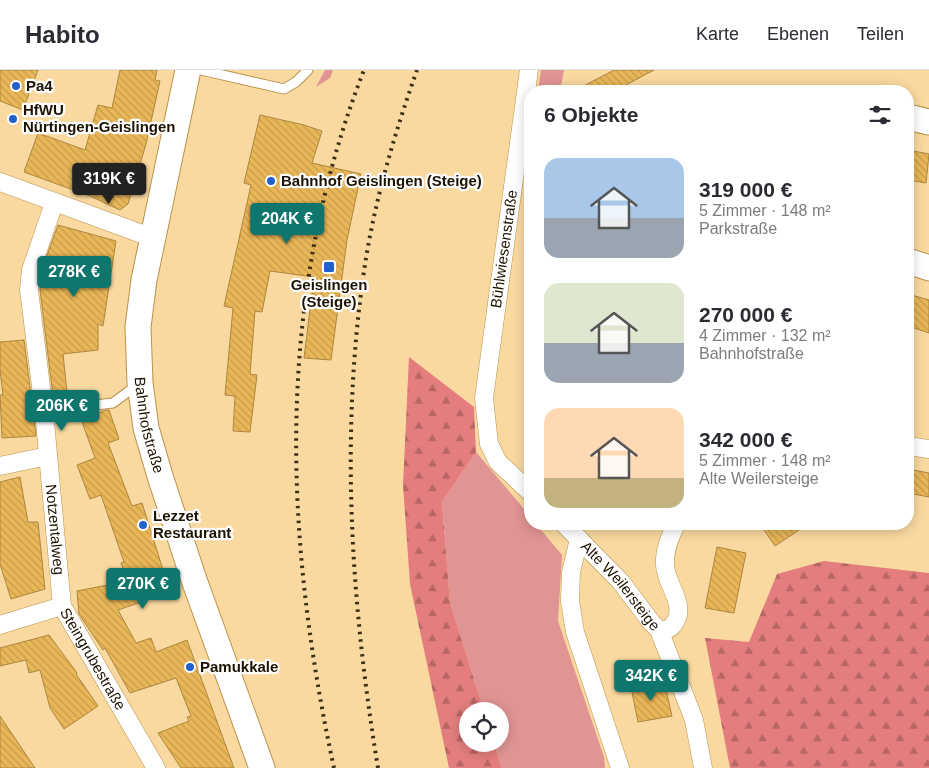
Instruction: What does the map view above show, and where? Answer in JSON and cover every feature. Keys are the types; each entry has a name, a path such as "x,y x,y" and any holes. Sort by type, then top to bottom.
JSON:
{"street":[{"name":"Bahnhofstraße","path":"188,70 144,280 138,327 140,383 146,428 192,577 262,768"},
{"name":"Bühlwiesenstraße","path":"527,85 529,70"},
{"name":"Bühlwiesenstraße","path":"524,106 484,398 489,444 498,462 524,486"},
{"path":"914,119 929,122"},
{"path":"0,182 153,238"},
{"name":"Notzentalweg","path":"54,203 31,270 29,290 44,411 62,606"},
{"path":"914,263 929,268"},
{"path":"914,447 929,449"},
{"path":"0,466 48,456"},
{"name":"Alte Weilersteige","path":"570,530 621,582 659,630 694,720 703,768"},
{"path":"659,630 665,630 675,624 678,611 678,604 665,566 668,540 673,530"},
{"path":"579,539 571,572 570,601 575,632 620,768"},
{"name":"Steingrubestraße","path":"0,625 62,606 156,768"}],"lane":[{"path":"200,70 284,89 296,82 308,70"},
{"path":"44,411 113,403 140,383"}],"shaded area":[{"path":"325,70 333,70 330,78 316,87"},
{"path":"541,70 564,70 561,85 539,85"},
{"path":"476,452 524,509 524,530 541,530 562,555 558,621 604,757 605,768 502,768 497,752 509,752 509,702 481,702 450,603 442,502"}],"green space":[{"path":"409,357 474,407 476,452 442,502 450,603 481,702 459,702 459,752 497,752 502,768 449,768 410,584 403,485"},
{"path":"824,561 929,573 929,768 730,768 705,638 749,642 777,574"}],"building":[{"name":"Pa4","path":"0,70 38,70 23,110 0,101"},
{"path":"120,70 157,70 155,80 160,81 146,144 128,204 120,210 90,196 24,172 38,133 85,150 98,105 112,108"},
{"path":"614,70 654,70 626,85 585,85"},
{"path":"260,115 322,131 312,163 361,174 347,240 331,360 304,358 314,277 270,271 262,312 255,311 250,374 257,375 250,432 233,431 235,396 225,395 233,308 224,306 251,185 244,183"},
{"path":"914,151 929,154 926,183 914,181"},
{"path":"58,225 116,241 103,326 98,324 98,350 63,354 68,402 54,404 40,290 41,272"},
{"path":"914,296 929,300 929,333 914,328"},
{"path":"24,340 36,436 2,438 0,395 3,395 0,370 0,342"},
{"path":"109,410 119,439 108,443 132,506 142,503 170,592 118,610 136,643 151,638 156,652 187,640 234,768 181,768 158,733 189,721 187,717 191,716 176,678 130,693 105,648 103,650 79,614 77,591 128,581 121,563 124,562 101,495 90,499 77,465 95,458 81,419"},
{"path":"914,470 929,473 929,497 914,494"},
{"path":"20,477 28,522 38,522 45,589 11,599 0,564 0,482"},
{"path":"764,530 799,530 775,546"},
{"path":"717,547 746,553 734,613 705,608"},
{"path":"49,635 98,706 64,729 50,708 40,670 29,673 26,660 0,666 0,648"},
{"path":"664,681 672,716 638,722 631,687"},
{"path":"0,716 35,768 0,768"}],"railway":[{"path":"334,768 317,680 305,591 298,504 296,416 302,329 315,242 335,156 364,70"},
{"path":"378,768 361,644 355,582 351,458 352,395 364,271 373,220 400,119 417,70"}],"place":[{"name":"Pa4","path":"16,86"},
{"name":"HfWU Nürtingen-Geislingen","path":"13,119"},
{"name":"Bahnhof Geislingen (Steige)","path":"271,181"},
{"name":"Geislingen (Steige)","path":"329,267"},
{"name":"Lezzet Restaurant","path":"143,525"},
{"name":"Pamukkale","path":"190,667"}]}
